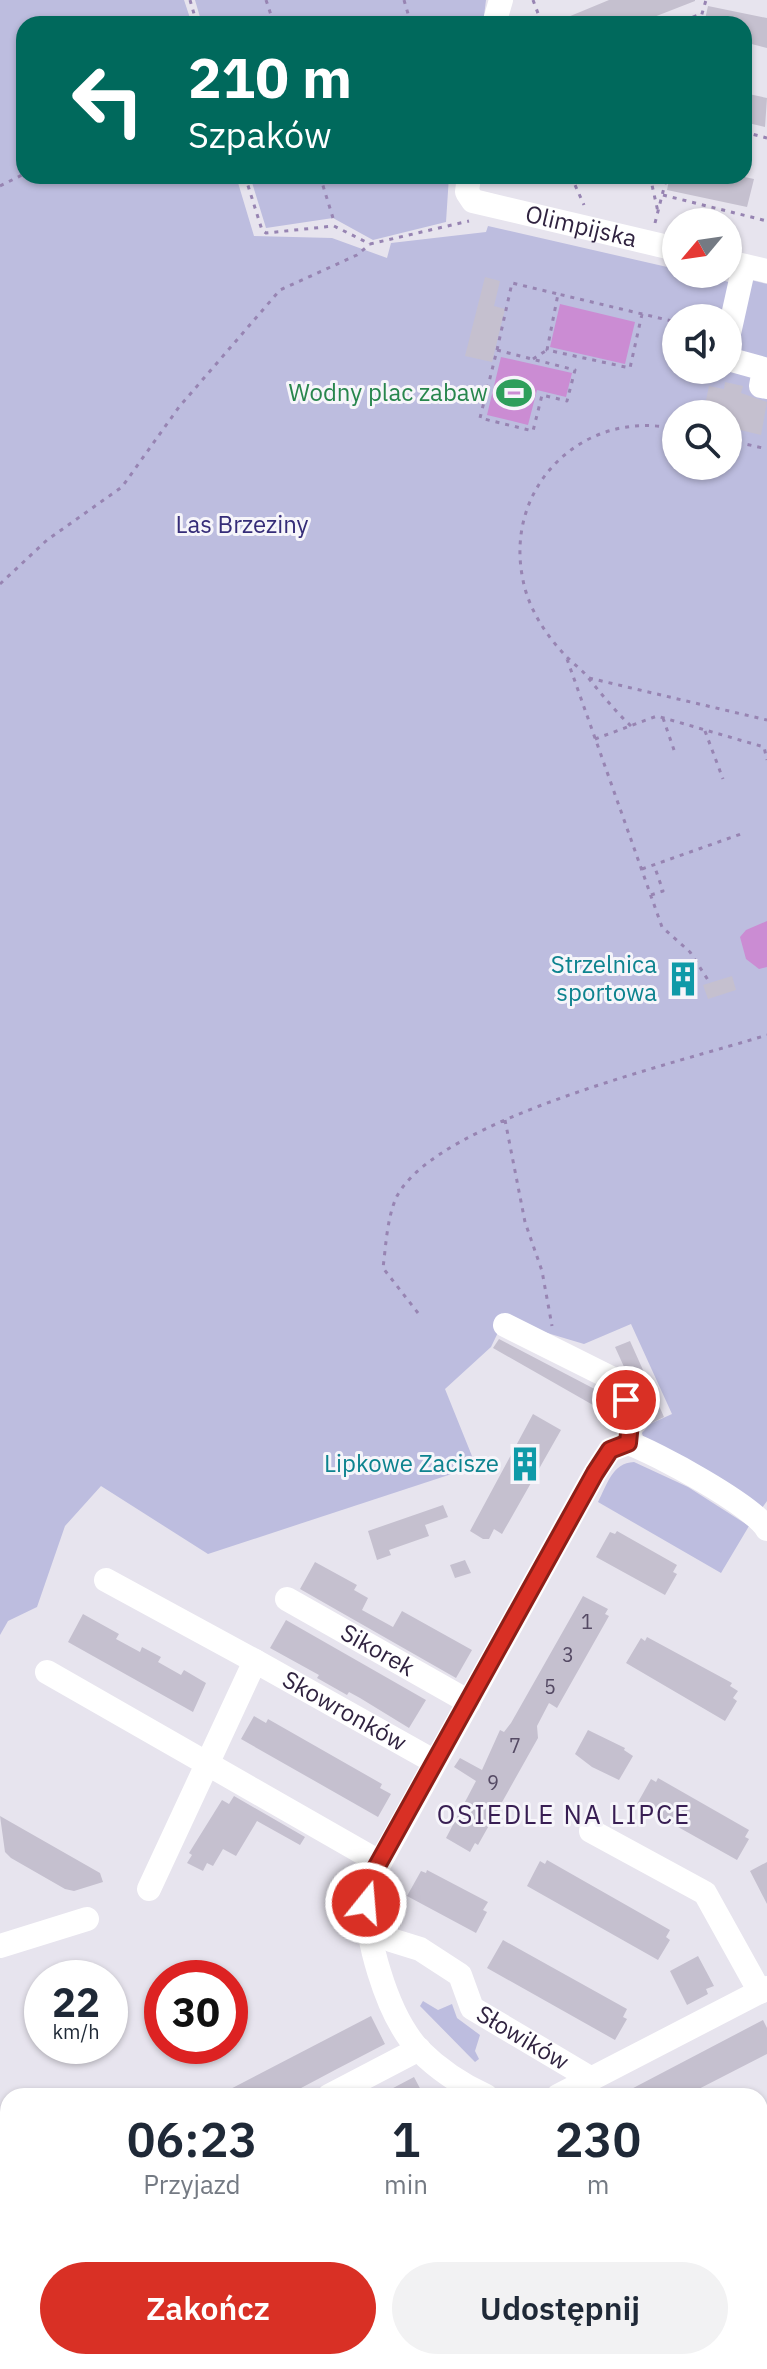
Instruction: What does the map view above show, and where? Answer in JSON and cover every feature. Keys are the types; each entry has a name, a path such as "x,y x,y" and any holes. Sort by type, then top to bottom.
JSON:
{"street":[{"name":"Olimpijska","path":"469,184 470,198 487,204 662,246"},
{"path":"736,304 746,266"},
{"path":"742,363 764,369 761,386 767,387"},
{"path":"505,1325 602,1373 619,1386 631,1413 628,1443"},
{"path":"468,2088 419,2049 405,2029 384,1981 368,1926 367,1886 379,1862 610,1450 628,1443 646,1449 745,1508 767,1529"},
{"name":"Skowronków","path":"106,1580 435,1762"},
{"name":"Sikorek","path":"287,1599 469,1702"},
{"name":"Skowronków","path":"149,1889 255,1661"},
{"path":"47,1672 379,1862"},
{"name":"Słowików","path":"572,2088 763,1990 705,1893 591,1831"},
{"path":"0,1946 87,1919"},
{"name":"Słowików","path":"391,1940 420,1949 460,1975 472,2008 590,2078"},
{"path":"344,2088 419,2049"}],"path":[{"path":"696,16 701,14 706,0"},
{"path":"248,184 264,232 334,226 370,244"},
{"path":"322,184 333,218"},
{"path":"575,184 586,209"},
{"path":"652,184 658,212"},
{"path":"655,225 665,184"},
{"path":"663,195 767,221"},
{"path":"0,584 47,540 122,487 179,407 280,290 357,255 370,244 454,222"},
{"path":"497,350 575,370 567,401 542,395 533,431 480,418 512,283 662,319"},
{"path":"547,350 558,294"},
{"path":"533,359 547,350 630,368 642,314"},
{"path":"631,726 542,629 523,580 521,536 532,494 554,462 588,438 623,425 662,425"},
{"path":"742,443 767,449"},
{"path":"565,656 662,927 690,952 708,980"},
{"path":"589,678 767,720"},
{"path":"595,739 657,716 764,747 767,760"},
{"path":"663,718 674,750"},
{"path":"705,731 723,779"},
{"path":"642,869 741,834"},
{"path":"651,895 663,891 654,865"},
{"path":"418,1313 383,1268 397,1197 413,1176 455,1143 504,1118 767,1035"},
{"path":"504,1118 525,1222 542,1271 555,1350"}],"green space":[{"name":"Las Brzeziny","path":"0,0 184,0 189,16 16,16 16,184 238,184 254,236 332,238 387,258 391,243 486,232 488,226 662,266 662,288 742,288 743,278 767,284 767,1501 762,1508 644,1439 642,1433 650,1424 672,1414 631,1324 584,1344 504,1320 491,1347 445,1389 476,1466 208,1554 101,1486 65,1526 37,1607 8,1621 0,1635"},
{"path":"195,0 486,0 484,16 200,16"},
{"path":"252,184 448,184 446,222 373,240 333,218 266,228"},
{"path":"634,1462 688,1487 749,1526 721,1573 598,1502 615,1471"},
{"path":"423,2001 438,2010 452,2004 457,2018 480,2035 475,2051 479,2059 475,2062 420,2006"}],"shaded area":[{"path":"560,304 635,322 625,364 550,347"},
{"name":"Wodny plac zabaw","path":"501,357 572,373 566,397 537,390 528,425 487,415"},
{"path":"767,921 767,967 759,969 746,959 740,937 746,930"}],"building":[{"path":"609,0 695,0 657,16 570,16"},
{"path":"708,6 767,18 767,48 752,44 752,16 706,16"},
{"path":"752,95 767,98 765,127 752,124"},
{"path":"754,179 747,207 667,190 668,184 752,184"},
{"path":"485,277 500,281 494,306 505,309 492,362 465,356"},
{"path":"725,384 743,386 741,393 767,402 761,435 742,430 742,400 706,400 709,386 724,389"},
{"name":"Strzelnica sportowa","path":"685,959 697,994 681,1000 669,964"},
{"path":"732,976 736,990 708,999 703,985"},
{"path":"499,1339 606,1395 600,1409 493,1348"},
{"path":"630,1341 664,1417 650,1424 615,1347"},
{"name":"Lipkowe Zacisze","path":"533,1414 561,1430 502,1534 494,1529 489,1539 483,1539 470,1531"},
{"path":"443,1505 448,1517 425,1525 429,1536 389,1550 391,1555 377,1560 368,1531"},
{"path":"617,1531 677,1565 673,1572 677,1574 665,1595 596,1557 610,1532 615,1534"},
{"path":"465,1560 471,1573 455,1578 450,1565"},
{"path":"315,1562 357,1585 354,1590 368,1598 362,1610 393,1627 402,1611 472,1650 456,1678 300,1589"},
{"path":"583,1596 608,1609 605,1614 609,1616 557,1708 549,1703 537,1726 538,1738 478,1845 475,1843 470,1852 446,1838 476,1781 454,1767 460,1758 482,1770 500,1730 504,1732 511,1723"},
{"path":"83,1614 119,1634 116,1639 140,1652 142,1647 161,1657 158,1662 181,1675 184,1670 206,1683 193,1712 68,1642"},
{"path":"286,1620 426,1700 409,1728 349,1692 347,1695 317,1678 319,1675 270,1648"},
{"path":"647,1637 732,1683 730,1686 738,1691 733,1698 737,1701 725,1721 626,1663 641,1638 645,1641"},
{"path":"254,1716 266,1723 268,1719 382,1784 380,1788 391,1794 378,1817 241,1739"},
{"path":"588,1730 625,1748 633,1756 619,1780 592,1767 575,1754"},
{"path":"658,1778 749,1830 745,1837 749,1839 737,1860 637,1804 651,1779 656,1782"},
{"path":"234,1796 305,1837 300,1845 257,1821 236,1856 223,1849 213,1866 207,1863 203,1871 187,1863 192,1855 189,1853 222,1800 229,1804"},
{"path":"0,1816 100,1873 103,1882 74,1891 65,1889 11,1858 5,1852"},
{"path":"547,1860 670,1930 666,1937 670,1940 658,1960 527,1886 540,1861 545,1864"},
{"path":"767,1862 767,1904 750,1871"},
{"path":"427,1870 488,1902 483,1910 487,1912 476,1933 407,1896 421,1871 426,1873"},
{"path":"503,1940 627,2009 623,2017 627,2019 615,2040 487,1968"},
{"path":"698,1956 714,1986 706,1989 708,1994 687,2005 670,1971"},
{"path":"371,2016 385,2044 301,2088 232,2088"},
{"path":"763,2020 767,2028 767,2054 701,2088 633,2088"},
{"path":"414,2077 420,2088 393,2088"}],"place":[{"name":"Wodny plac zabaw","path":"514,393"},
{"name":"Strzelnica sportowa","path":"683,979"},
{"name":"Lipkowe Zacisze","path":"525,1464"}],"district":[{"name":"OSIEDLE NA LIPCE","path":"564,1815"}],"route":[{"path":"366,1903 367,1886 372,1875 595,1473 610,1450 628,1443 631,1413 626,1400"}]}
